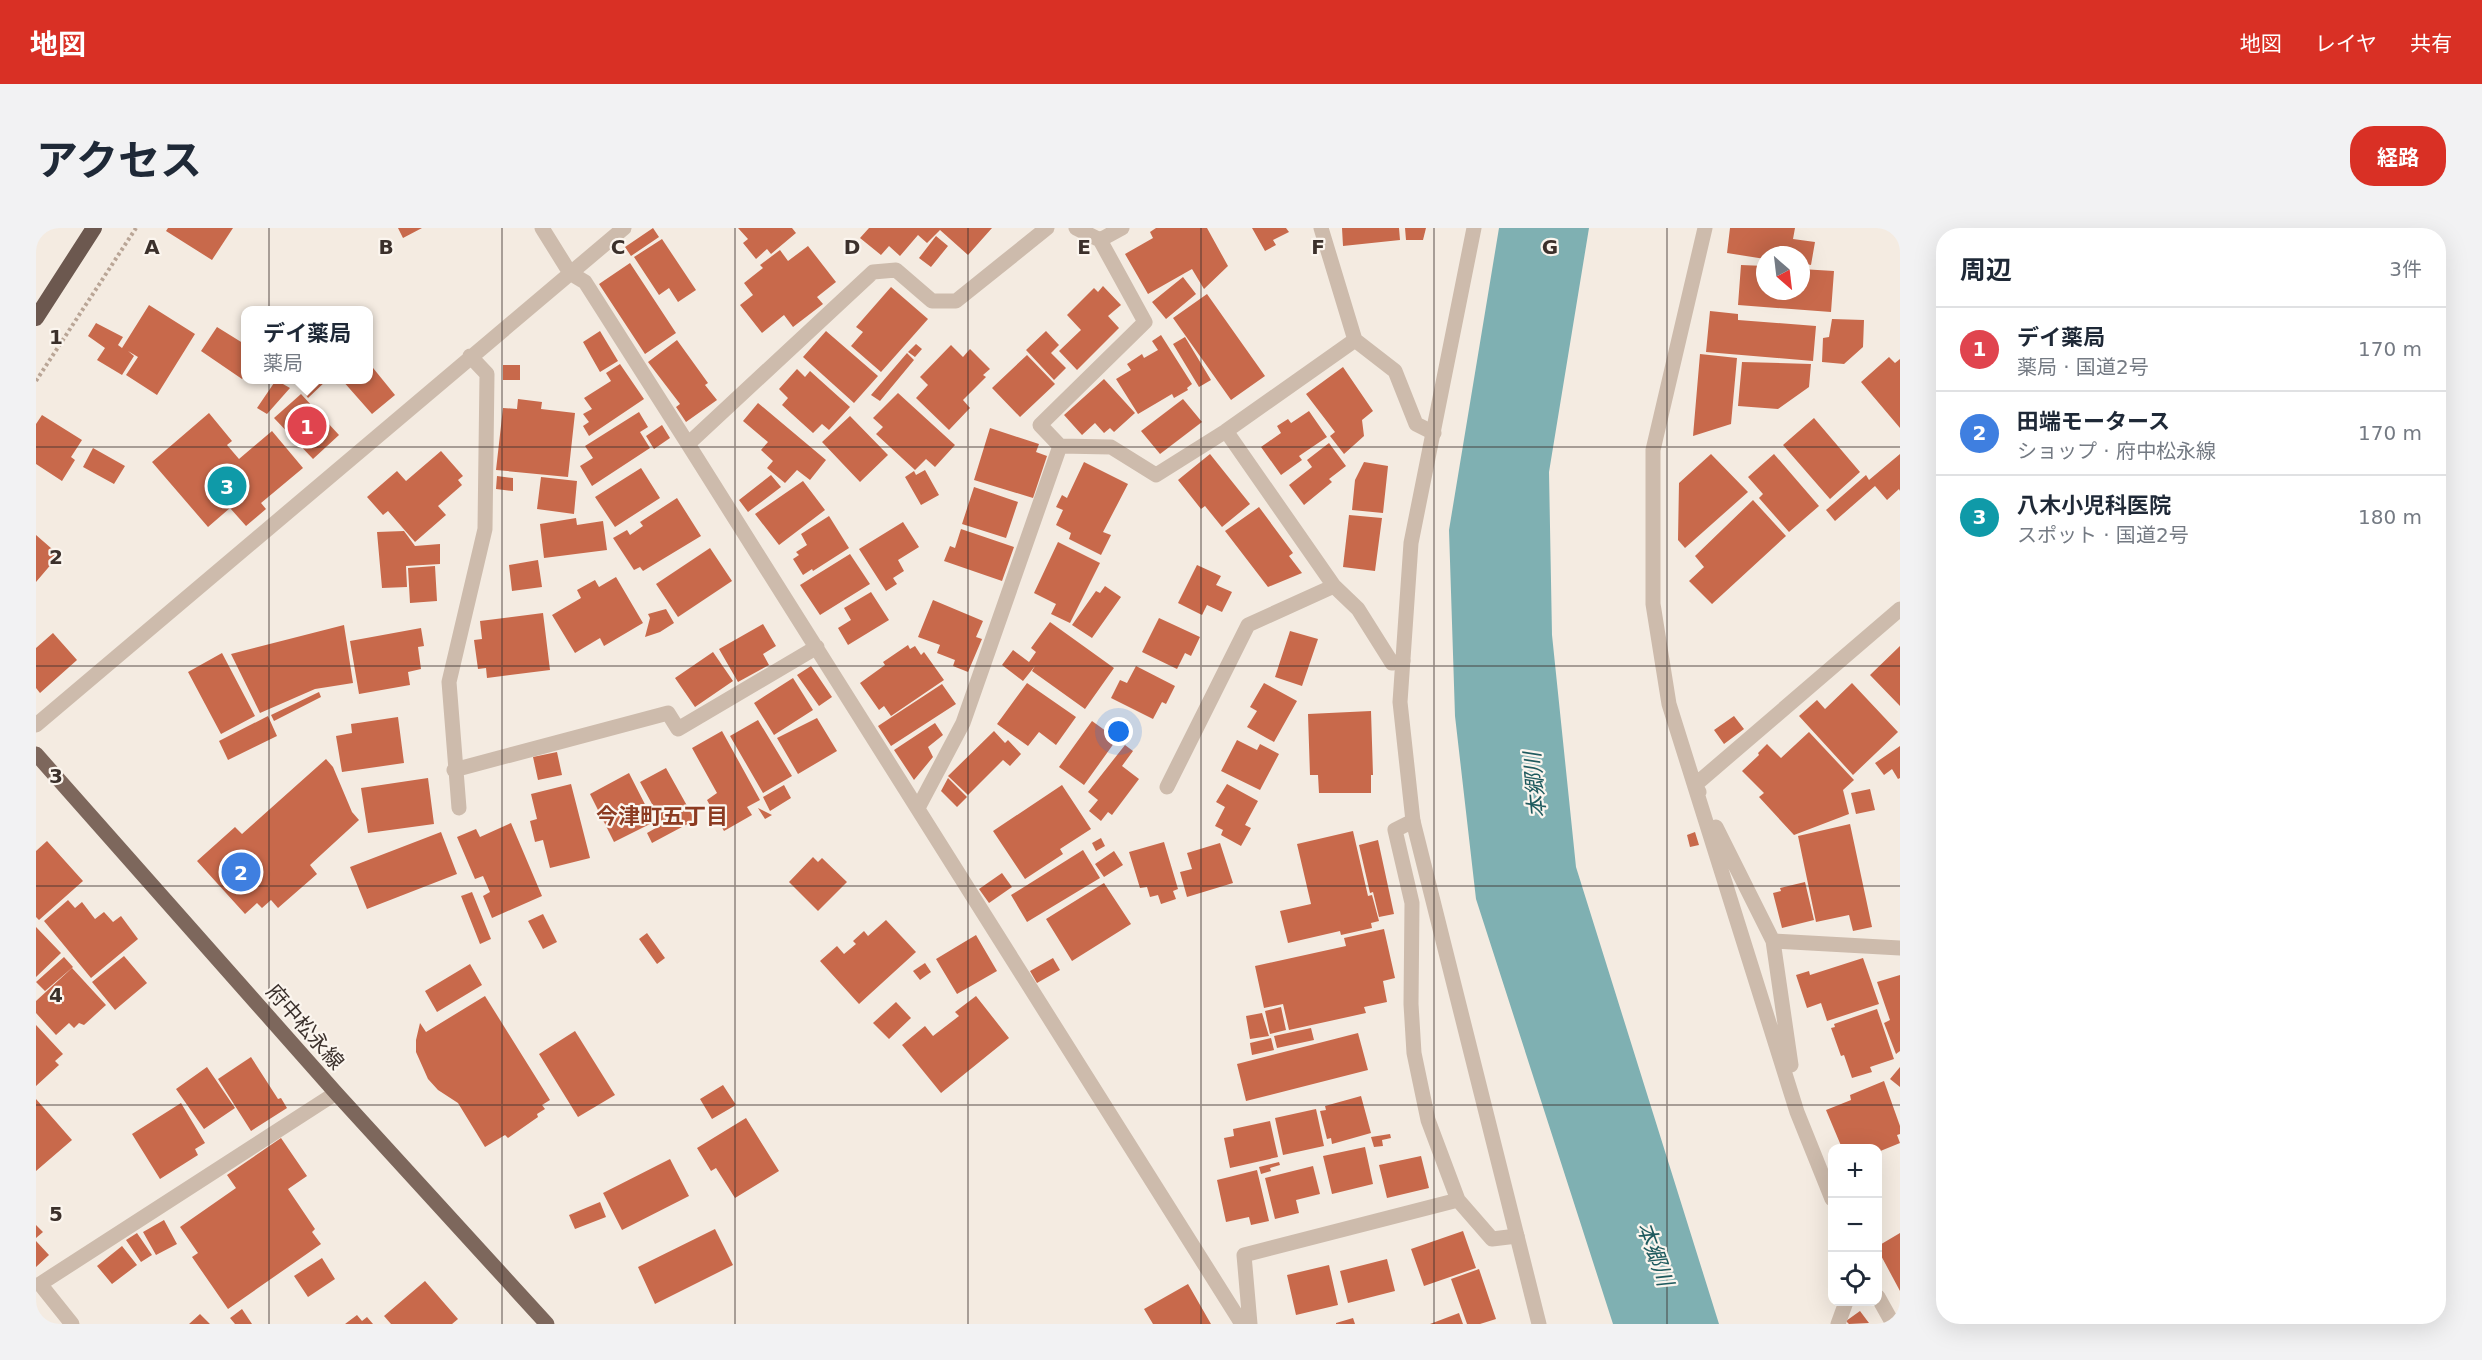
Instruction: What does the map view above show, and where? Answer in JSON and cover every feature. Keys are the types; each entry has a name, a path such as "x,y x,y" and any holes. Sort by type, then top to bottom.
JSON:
{"highway":[{"path":"36,318 94,228"}],"main road":[{"name":"府中松永線","path":"36,754 336,1093 547,1324"}],"street":[{"path":"542,228 570,273 585,282 1242,1324"},
{"path":"36,725 624,228"},
{"path":"688,444 873,272 896,270 932,301 956,301 1047,228"},
{"path":"1076,228 1100,240 1144,322 1040,425 1060,446 1111,447 1156,475 1226,431 1355,340"},
{"path":"1100,240 1122,228"},
{"path":"1321,228 1355,340 1395,371 1416,424 1434,433"},
{"path":"1474,228 1411,543 1400,702 1413,821 1539,1324"},
{"path":"1705,228 1653,450 1653,604 1669,704 1797,1112 1833,1198"},
{"path":"459,808 454,770 449,682 484,530 488,374 470,356"},
{"path":"1226,431 1334,586 1358,609 1392,663 1403,661"},
{"path":"918,808 963,723 1060,446"},
{"path":"1167,787 1248,625 1334,586"},
{"path":"1695,785 1900,609"},
{"path":"454,770 668,713 678,729 817,648"},
{"path":"1695,785 1773,941 1797,1112"},
{"path":"1413,821 1395,830 1412,903 1411,1004 1414,1053 1428,1120 1458,1200 1492,1239 1517,1236"},
{"path":"1773,941 1900,948"},
{"path":"72,1324 40,1284 336,1093"},
{"path":"1250,1324 1244,1255 1458,1200"},
{"path":"1882,1304 1893,1324"},
{"path":"1838,1324 1845,1306"}],"path":[{"path":"36,381 136,228"}],"water":[{"name":"本郷川","path":"1499,228 1589,228 1549,472 1552,635 1576,867 1719,1324 1613,1324 1476,899 1455,716 1449,530"}],"building":[{"path":"168,228 233,228 212,260 166,231"},
{"path":"398,228 422,228 403,238"},
{"path":"653,228 659,237 631,256 625,247"},
{"path":"738,228 792,228 796,233 771,254 767,249 756,259 743,243 748,239"},
{"path":"869,228 992,228 968,255 940,230 927,243 918,235 900,256 889,246 881,255 860,238"},
{"path":"1156,228 1207,228 1228,266 1204,289 1192,269 1148,294 1125,254 1153,238 1150,232"},
{"path":"1252,228 1286,228 1289,232 1273,240 1276,245 1265,251"},
{"path":"1342,228 1399,228 1400,240 1343,246"},
{"path":"1405,228 1426,228 1423,240 1406,240"},
{"path":"1730,228 1795,228 1793,239 1815,242 1811,265 1810,246 1756,246 1756,258 1727,253"},
{"path":"936,236 948,246 931,267 919,258"},
{"path":"662,239 696,290 678,302 669,288 659,295 634,257"},
{"path":"808,246 836,282 817,297 823,304 793,327 784,315 762,333 740,305 753,295 744,283 763,268 760,265 780,250 788,261"},
{"path":"630,263 676,333 645,354 599,284"},
{"path":"1741,265 1756,266 1756,300 1810,300 1810,270 1834,271 1831,312 1738,305"},
{"path":"1183,277 1196,294 1166,319 1152,302"},
{"path":"1103,286 1121,305 1108,316 1119,328 1077,370 1059,351 1081,330 1067,315 1094,288 1098,292"},
{"path":"891,287 928,319 881,372 851,346 863,332 856,327"},
{"path":"1207,294 1265,376 1231,400 1173,318"},
{"path":"149,305 195,334 157,395 126,375 138,357 128,351 134,356 122,375 97,360 105,348 88,336 96,323 123,337 118,345 122,348"},
{"path":"1710,311 1738,314 1738,320 1816,326 1813,361 1706,352"},
{"path":"1832,319 1864,320 1863,347 1844,364 1822,362 1823,338 1829,337"},
{"path":"217,327 241,342 241,378 201,351"},
{"path":"600,331 618,361 600,372 583,342"},
{"path":"826,331 878,376 854,403 803,357"},
{"path":"1046,331 1059,345 1051,353 1066,368 1054,380 1026,350"},
{"path":"1161,335 1192,384 1187,388 1188,390 1174,398 1172,394 1138,414 1116,379 1131,370 1127,364 1142,354 1144,358 1158,350 1152,341"},
{"path":"1185,337 1211,380 1199,387 1173,344"},
{"path":"677,340 708,383 705,385 717,400 686,422 676,407 680,404 648,362"},
{"path":"916,344 922,349 915,357 908,352"},
{"path":"951,345 963,357 970,349 990,369 983,375 986,377 963,400 970,408 949,430 916,398 928,385 920,377"},
{"path":"907,353 914,360 880,401 871,395"},
{"path":"1700,354 1737,358 1731,424 1693,436"},
{"path":"1027,355 1055,384 1020,417 992,388"},
{"path":"1889,357 1895,363 1900,359 1900,428 1861,382"},
{"path":"1742,362 1811,364 1809,387 1778,409 1738,406"},
{"path":"620,364 644,399 589,436 583,426 589,422 583,414 592,409 584,398 611,381 606,373"},
{"path":"503,365 520,365 520,380 503,380"},
{"path":"1343,367 1373,411 1362,420 1364,436 1344,454 1330,436 1335,432 1306,394"},
{"path":"373,368 395,395 372,414 346,384 373,384"},
{"path":"797,369 805,377 810,371 850,407 829,430 822,424 813,433 782,405 788,398 779,389"},
{"path":"1104,379 1135,413 1114,432 1110,428 1104,433 1095,423 1082,435 1064,415"},
{"path":"273,384 283,384 290,388 267,414 257,408"},
{"path":"298,384 323,384 308,398"},
{"path":"898,393 955,445 935,467 926,459 915,470 876,434 883,427 873,418"},
{"path":"301,394 339,435 313,459 274,418"},
{"path":"518,399 542,402 541,409 575,413 568,477 496,470 503,408 517,409"},
{"path":"1183,399 1202,422 1160,454 1141,431"},
{"path":"758,403 826,460 810,480 797,470 785,483 767,468 773,461 761,450 768,442 743,421"},
{"path":"1309,411 1327,437 1299,456 1302,460 1281,475 1261,447 1281,433 1277,426 1288,419 1291,423"},
{"path":"639,412 648,427 640,432 650,448 592,486 580,466 593,458 585,446"},
{"path":"209,413 232,441 227,445 239,459 272,431 303,468 261,503 266,509 246,526 230,508 208,527 152,462"},
{"path":"42,415 82,440 71,457 75,460 62,481 36,464 36,424"},
{"path":"850,416 888,455 860,482 822,442"},
{"path":"1814,418 1860,472 1830,499 1783,445"},
{"path":"662,425 670,438 654,449 646,436"},
{"path":"990,428 1039,444 1036,452 1047,456 1033,498 974,480"},
{"path":"1329,443 1346,466 1329,479 1332,482 1304,505 1289,485 1312,467 1307,460"},
{"path":"93,448 125,466 114,484 83,467"},
{"path":"441,451 463,476 458,480 462,485 438,506 446,515 415,542 388,511 383,515 367,497 397,471 406,481"},
{"path":"1210,454 1250,504 1222,527 1205,506 1201,509 1178,480"},
{"path":"1711,454 1748,492 1685,548 1678,540 1679,483"},
{"path":"1774,454 1819,506 1789,532 1759,498 1763,494 1748,477"},
{"path":"1900,454 1900,491 1899,489 1887,500 1875,486 1835,521 1826,510 1866,475 1869,480"},
{"path":"1084,462 1128,484 1103,532 1111,535 1101,555 1069,539 1071,533 1056,525 1063,510 1056,507 1062,495 1067,498"},
{"path":"1364,462 1388,466 1383,513 1352,510 1355,480"},
{"path":"641,468 660,498 615,527 595,497"},
{"path":"925,470 939,495 921,505 905,477 914,471 916,475"},
{"path":"771,475 781,487 748,512 739,500"},
{"path":"497,476 513,478 513,491 496,489"},
{"path":"541,477 577,481 574,514 537,509"},
{"path":"803,481 825,510 779,545 755,514"},
{"path":"974,487 1018,502 1006,538 962,524"},
{"path":"677,498 701,536 643,571 640,567 634,570 613,538 627,530 630,535 643,526 640,522"},
{"path":"1753,500 1786,536 1712,604 1689,581 1704,567 1695,556"},
{"path":"1259,507 1293,553 1289,556 1302,573 1268,587 1225,531"},
{"path":"1349,515 1382,518 1375,571 1343,567"},
{"path":"829,516 849,548 803,575 793,559 799,555 796,552 807,545 801,534"},
{"path":"576,518 577,525 603,521 607,550 544,558 540,524"},
{"path":"903,522 919,547 898,560 904,571 893,578 897,584 886,591 859,549"},
{"path":"961,529 1014,547 1002,581 944,561 950,546 955,548"},
{"path":"404,531 415,546 440,544 440,564 406,566 407,587 382,588 377,532"},
{"path":"36,535 59,555 36,582"},
{"path":"1058,542 1100,563 1070,623 1051,614 1056,604 1034,593"},
{"path":"710,548 732,581 678,617 656,584"},
{"path":"850,554 870,584 820,615 800,585"},
{"path":"538,560 542,587 512,591 509,565"},
{"path":"1197,565 1221,576 1216,585 1232,592 1222,612 1207,605 1202,615 1178,603"},
{"path":"435,566 437,601 410,603 408,568"},
{"path":"616,577 643,623 604,646 600,638 575,653 552,615 581,598 577,590 595,580 599,587"},
{"path":"1105,586 1121,597 1092,638 1072,625 1096,591 1100,593"},
{"path":"871,592 889,620 848,645 838,628 851,620 844,608"},
{"path":"933,600 983,621 976,637 982,639 968,672 953,666 955,660 937,653 940,645 918,637"},
{"path":"666,609 674,623 660,632 645,637 650,618 648,614"},
{"path":"543,613 550,670 487,678 486,668 478,669 474,640 482,639 480,621"},
{"path":"1159,618 1200,637 1191,656 1185,653 1177,669 1142,652"},
{"path":"1050,622 1114,668 1085,709 1032,671 1035,666 1023,681 1002,665 1013,650 1029,662 1036,652 1031,648"},
{"path":"763,624 776,646 763,654 769,665 738,682 719,649"},
{"path":"344,625 353,683 315,689 260,713 231,654"},
{"path":"421,628 424,646 418,647 421,669 408,672 410,685 359,694 350,641"},
{"path":"1290,631 1318,639 1302,686 1275,677"},
{"path":"53,633 77,660 40,693 36,688 36,648"},
{"path":"908,645 910,649 915,646 921,655 924,652 944,680 891,716 884,706 879,710 860,683 885,665 883,662"},
{"path":"1900,646 1900,706 1870,675"},
{"path":"713,652 733,681 695,707 675,678"},
{"path":"222,653 255,716 221,734 188,672"},
{"path":"811,666 832,697 819,706 797,675"},
{"path":"1136,666 1175,686 1166,704 1162,702 1153,719 1111,698 1120,680 1127,683"},
{"path":"793,678 813,710 774,735 754,703"},
{"path":"1027,683 1076,717 1056,745 1039,732 1028,746 997,724"},
{"path":"1264,683 1297,701 1274,742 1247,727 1257,711 1250,707"},
{"path":"1852,683 1898,732 1853,775 1799,716 1817,700 1825,709"},
{"path":"942,684 956,704 891,746 878,726"},
{"path":"319,692 321,697 274,721 271,715"},
{"path":"1371,711 1373,775 1371,775 1371,793 1319,793 1318,775 1310,775 1308,714"},
{"path":"268,716 277,736 228,760 219,741"},
{"path":"1734,716 1744,729 1724,744 1714,730"},
{"path":"398,717 404,763 342,772 336,736 352,733 351,724"},
{"path":"817,718 837,751 798,774 777,738"},
{"path":"758,720 792,776 763,793 730,736"},
{"path":"1092,721 1117,739 1084,785 1059,767"},
{"path":"935,723 943,735 928,747 933,757 914,780 894,750"},
{"path":"722,731 760,800 747,807 752,815 724,831 707,800 717,793 692,748"},
{"path":"994,731 1005,743 1008,740 1021,754 1010,766 1003,760 968,795 948,776"},
{"path":"1809,732 1854,780 1843,790 1849,814 1794,835 1759,797 1764,793 1742,771 1767,744 1781,758"},
{"path":"1237,740 1257,750 1260,744 1279,754 1260,790 1221,771"},
{"path":"1125,745 1133,751 1122,766 1139,779 1112,815 1108,812 1101,821 1089,811 1098,800 1088,792"},
{"path":"1900,746 1900,778 1898,779 1892,769 1884,775 1875,763"},
{"path":"557,752 562,775 538,780 533,757"},
{"path":"326,759 333,767 352,812 359,820 310,865 317,874 278,908 271,900 262,908 257,903 245,914 197,861 235,827 242,834"},
{"path":"666,768 695,820 652,843 647,833 663,824 640,782"},
{"path":"629,773 654,822 614,842 590,794"},
{"path":"428,778 434,824 368,833 361,788"},
{"path":"948,778 967,797 957,807 941,791"},
{"path":"571,784 590,858 550,868 543,840 535,842 530,821 537,819 531,794"},
{"path":"1227,784 1258,801 1245,825 1251,828 1241,846 1221,835 1223,830 1215,826 1225,807 1216,802"},
{"path":"784,785 791,798 770,811 763,797"},
{"path":"1062,785 1091,829 1060,849 1063,854 1025,879 993,831"},
{"path":"1870,789 1875,810 1856,814 1851,793"},
{"path":"758,808 772,815 765,819"},
{"path":"511,823 542,896 492,918 483,896 490,892 483,876 475,879 457,837 476,829 480,837"},
{"path":"1850,824 1872,927 1853,931 1849,915 1816,922 1798,836"},
{"path":"1353,831 1368,896 1372,895 1379,921 1371,923 1372,928 1341,935 1340,931 1288,943 1280,911 1311,904 1297,844"},
{"path":"441,832 457,874 367,909 350,867"},
{"path":"1695,832 1699,845 1690,847 1687,835"},
{"path":"1101,838 1105,846 1096,851 1092,843"},
{"path":"1378,840 1394,914 1379,917 1373,892 1370,893 1359,845"},
{"path":"47,841 83,881 39,920 36,917 36,851"},
{"path":"1164,842 1178,889 1173,891 1176,899 1161,904 1158,895 1150,897 1147,887 1140,888 1129,852"},
{"path":"1220,843 1233,883 1187,897 1180,872 1192,869 1187,853"},
{"path":"1083,850 1100,878 1027,922 1011,895"},
{"path":"1114,851 1123,865 1104,877 1095,864"},
{"path":"813,857 818,862 822,858 847,882 818,911 789,882"},
{"path":"1002,873 1012,887 989,903 979,889"},
{"path":"1805,882 1814,920 1782,928 1773,893 1781,891 1780,888"},
{"path":"1104,883 1131,924 1072,961 1046,919"},
{"path":"472,892 491,939 480,944 461,896"},
{"path":"68,900 75,908 82,902 95,919 104,912 113,922 121,916 138,939 91,978 44,921"},
{"path":"543,914 557,942 543,949 528,921"},
{"path":"886,920 916,952 859,1004 820,961 837,946 844,954 856,944 853,941 864,931 868,936"},
{"path":"36,927 61,953 36,977"},
{"path":"1384,929 1395,978 1383,981 1387,1002 1364,1007 1366,1013 1289,1030 1283,1004 1264,1008 1255,966 1346,946 1344,938"},
{"path":"647,933 665,958 657,964 639,939"},
{"path":"976,935 997,971 957,994 936,959"},
{"path":"124,956 147,983 115,1010 92,982"},
{"path":"64,957 73,967 45,991 36,982"},
{"path":"1053,958 1060,970 1037,983 1030,971"},
{"path":"1863,958 1879,1004 1827,1021 1821,1003 1807,1008 1796,975 1809,971 1810,975"},
{"path":"925,963 931,972 920,980 913,971"},
{"path":"470,964 482,985 437,1012 425,991"},
{"path":"72,968 106,1005 84,1025 79,1023 74,1028 69,1023 56,1035 36,1013 36,1001"},
{"path":"1900,975 1900,1051 1896,1054 1884,1023 1890,1020 1877,982"},
{"path":"485,996 550,1100 542,1105 545,1109 537,1114 538,1117 508,1138 505,1135 485,1147 458,1103 438,1090 428,1079 416,1052 416,1040 420,1023 426,1032"},
{"path":"976,996 1009,1038 941,1093 902,1045 925,1026 933,1036 959,1016 955,1012"},
{"path":"896,1002 911,1018 889,1039 873,1023"},
{"path":"1281,1007 1286,1030 1270,1034 1265,1011"},
{"path":"1877,1009 1894,1059 1870,1067 1872,1072 1852,1078 1831,1028 1835,1027 1834,1024"},
{"path":"1262,1013 1269,1036 1250,1039 1246,1016"},
{"path":"36,1025 63,1054 55,1061 59,1065 36,1086"},
{"path":"1311,1028 1314,1040 1277,1048 1274,1036"},
{"path":"575,1031 615,1095 578,1117 539,1054"},
{"path":"1358,1033 1368,1070 1246,1101 1237,1064"},
{"path":"1271,1038 1274,1050 1252,1055 1250,1043"},
{"path":"251,1057 278,1099 281,1098 287,1108 251,1131 218,1079"},
{"path":"207,1067 235,1108 204,1129 176,1089"},
{"path":"1900,1067 1900,1087 1890,1079"},
{"path":"1884,1081 1900,1126 1900,1134 1897,1135 1900,1143 1882,1150 1882,1144 1840,1144 1826,1110 1851,1100 1850,1095"},
{"path":"723,1085 736,1105 712,1119 700,1099"},
{"path":"1361,1096 1371,1133 1332,1144 1331,1138 1327,1139 1320,1111 1326,1110 1325,1106"},
{"path":"36,1099 72,1140 36,1171"},
{"path":"181,1103 205,1143 195,1149 198,1155 160,1179 132,1134"},
{"path":"1316,1109 1324,1146 1283,1155 1275,1118"},
{"path":"746,1118 779,1171 735,1198 716,1168 711,1171 697,1148"},
{"path":"1270,1121 1278,1157 1230,1168 1224,1138 1234,1136 1233,1129"},
{"path":"1390,1134 1391,1138 1382,1140 1383,1146 1374,1147 1371,1137"},
{"path":"281,1138 307,1176 288,1189 315,1229 312,1232 321,1244 228,1309 192,1257 198,1253 180,1227 236,1188 227,1175"},
{"path":"1365,1147 1373,1184 1332,1194 1323,1156"},
{"path":"1421,1156 1429,1188 1387,1198 1379,1165"},
{"path":"670,1159 689,1196 622,1230 603,1193"},
{"path":"1279,1162 1280,1165 1270,1168 1271,1171 1261,1174 1259,1167"},
{"path":"1313,1166 1320,1194 1296,1200 1299,1213 1275,1219 1265,1178"},
{"path":"1257,1170 1269,1221 1251,1225 1249,1217 1226,1222 1217,1180"},
{"path":"600,1202 606,1217 575,1229 569,1215"},
{"path":"164,1220 177,1244 156,1255 143,1232"},
{"path":"36,1225 43,1232 36,1238"},
{"path":"715,1229 733,1265 655,1304 638,1267"},
{"path":"1463,1231 1476,1268 1424,1286 1411,1249"},
{"path":"137,1233 152,1255 141,1262 126,1240"},
{"path":"1900,1233 1900,1291 1882,1257 1882,1244"},
{"path":"36,1241 49,1255 36,1267"},
{"path":"122,1246 137,1265 112,1284 97,1266"},
{"path":"322,1258 335,1279 308,1297 294,1276"},
{"path":"1387,1259 1395,1291 1348,1303 1340,1271"},
{"path":"1329,1265 1338,1305 1296,1315 1287,1275"},
{"path":"1479,1269 1496,1319 1480,1324 1467,1324 1451,1279"},
{"path":"425,1281 458,1319 452,1324 391,1324 384,1316"},
{"path":"1188,1284 1211,1324 1153,1324 1144,1309"},
{"path":"242,1309 252,1324 235,1324 230,1318"},
{"path":"1860,1311 1869,1323 1849,1324 1846,1321"},
{"path":"1459,1313 1463,1324 1430,1324"},
{"path":"200,1314 210,1324 189,1324"},
{"path":"357,1315 362,1321 367,1317 373,1324 345,1324"},
{"path":"1353,1318 1355,1324 1336,1324 1336,1323"}],"place":[{"name":"デイ薬局","path":"307,426"},
{"name":"八木小児科医院","path":"227,486"},
{"name":"田端モータース","path":"241,872"}],"district":[{"name":"今津町五丁目","path":"662,816"}]}
